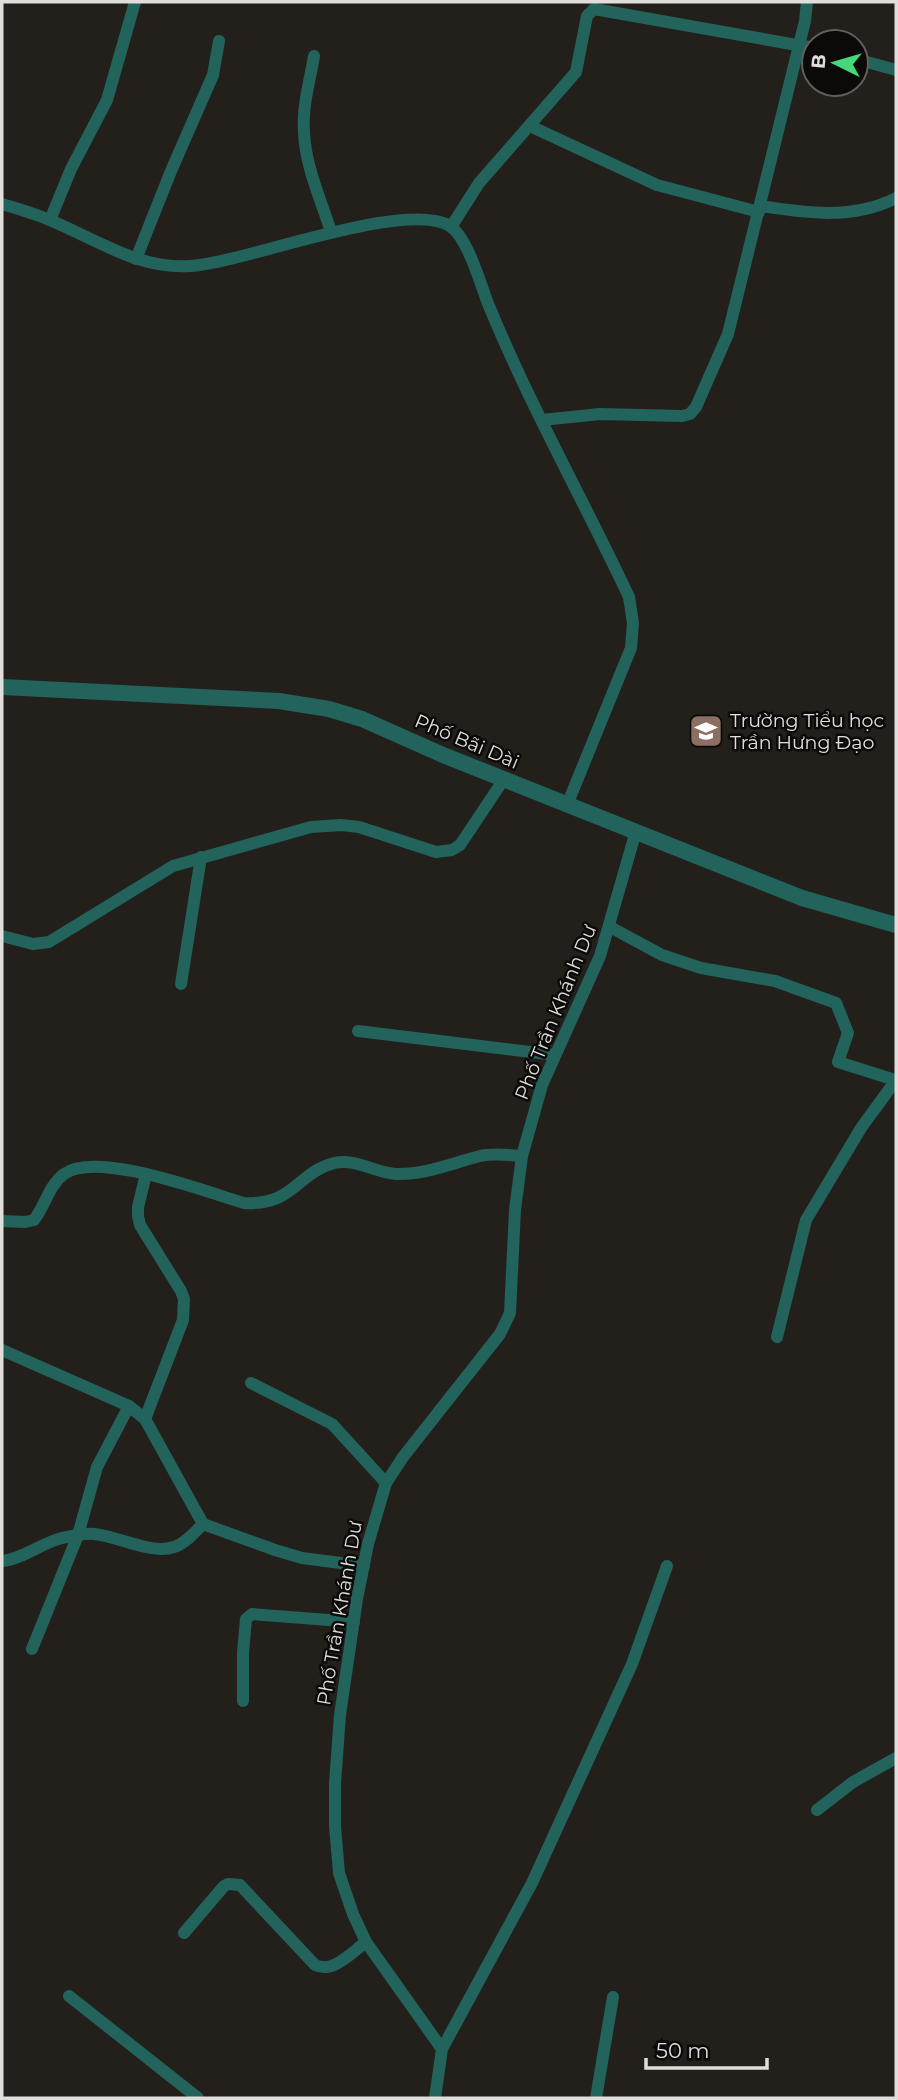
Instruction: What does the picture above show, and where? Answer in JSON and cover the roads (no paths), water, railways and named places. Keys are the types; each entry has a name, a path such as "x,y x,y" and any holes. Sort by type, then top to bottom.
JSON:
{"street":[{"path":"50,220 71,169 107,100 135,2"},
{"path":"803,28 807,2"},
{"path":"451,227 479,183 576,72 587,16 594,9 800,44 729,334 709,380 690,414 600,414 542,420"},
{"path":"136,259 213,75 219,41"},
{"path":"314,56 303,131 310,166 331,232"},
{"path":"870,63 896,70"},
{"path":"530,126 648,182 760,209 828,214 882,206 896,198"},
{"path":"2,204 50,220 156,266 195,266 331,232 413,221 441,223 451,227 460,237 498,327 629,597 633,623 631,648 567,805"},
{"name":"Phố Bãi Dài","path":"2,687 279,701 316,706 362,719 567,805 803,898 896,925"},
{"path":"2,936 33,944 49,942 161,873 201,857 312,827 359,827 436,852 445,852 460,845 504,779"},
{"name":"Phố Trần Khánh Dư","path":"442,2049 366,1942 339,1873 335,1783 340,1714 354,1622 364,1566 386,1483 402,1457 499,1334 510,1313 515,1210 522,1156 542,1085 600,956 636,831"},
{"path":"181,984 201,857"},
{"path":"610,927 662,955 701,968 775,981 836,1003 848,1033 838,1062 896,1080 861,1128 806,1220 777,1337"},
{"path":"358,1031 555,1055"},
{"path":"2,1221 34,1220 57,1181 68,1171 113,1166 244,1203 257,1204 280,1198 332,1163 344,1161 395,1174 411,1174 489,1155 522,1156"},
{"path":"145,1419 183,1320 184,1308 181,1291 141,1226 138,1216 146,1174"},
{"path":"2,1350 129,1406 145,1419 203,1524 302,1558 364,1566"},
{"path":"251,1383 332,1424 386,1483"},
{"path":"32,1649 78,1535 97,1467 129,1406"},
{"path":"2,1561 11,1560 60,1538 78,1535 94,1534 167,1549 182,1544 203,1524"},
{"path":"435,2098 442,2049 532,1883 632,1664 667,1566"},
{"path":"243,1701 246,1619 252,1614 354,1622"},
{"path":"817,1810 853,1782 896,1758"},
{"path":"184,1933 224,1886 234,1884 240,1885 315,1965 321,1968 331,1968 366,1942"},
{"path":"69,1996 198,2098"},
{"path":"596,2098 613,1997"}],"place":[{"name":"Trường Tiểu học Trần Hưng Đạo","path":"706,731"}]}
